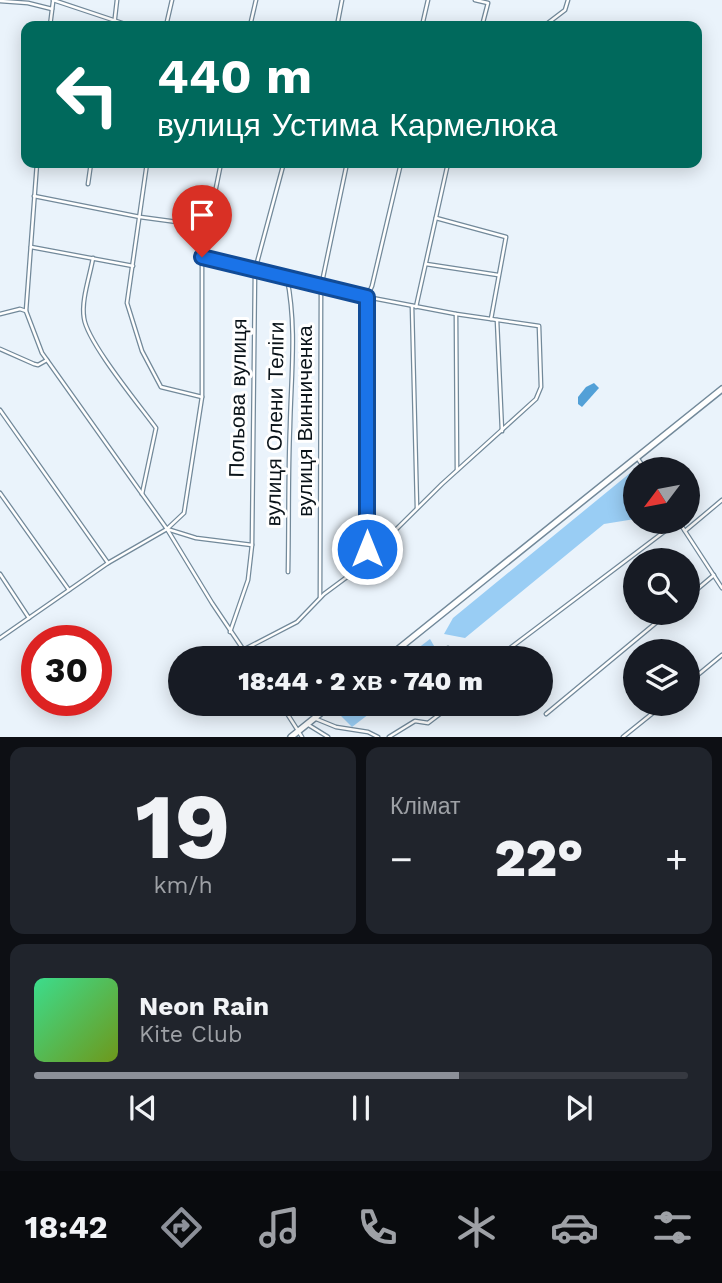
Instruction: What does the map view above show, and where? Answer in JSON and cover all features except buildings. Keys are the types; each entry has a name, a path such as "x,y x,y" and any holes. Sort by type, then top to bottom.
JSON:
{"main road":[{"path":"640,457 722,390"},
{"path":"402,646 623,471"},
{"path":"291,737 300,734 317,716"}],"street":[{"path":"51,21 53,0 114,21 117,0"},
{"path":"167,21 172,0"},
{"path":"251,21 256,0"},
{"path":"338,21 342,0"},
{"path":"423,21 428,0"},
{"path":"475,0 488,4 483,21"},
{"path":"551,21 565,10 568,0"},
{"path":"0,1 28,3 52,9"},
{"path":"37,168 26,312 47,360 167,529 240,646"},
{"path":"88,184 90,168"},
{"path":"146,168 127,303 142,351 162,387 202,397"},
{"path":"0,638 108,563 167,529 184,513 202,397 202,257 220,168"},
{"name":"Польова вулиця","path":"230,632 248,580 252,545 256,270 282,168"},
{"name":"вулиця Винниченка","path":"320,598 321,287 346,168"},
{"path":"367,557 367,297 372,286 400,168"},
{"path":"417,508 414,307 447,168"},
{"path":"34,196 140,217 208,226"},
{"path":"436,218 506,237 491,319"},
{"path":"31,247 133,266"},
{"path":"202,257 414,307 539,326 541,387 536,399 457,470 351,574 320,598 302,618 289,628 250,646"},
{"path":"93,258 83,316 86,327 156,428 142,494"},
{"path":"426,264 498,275"},
{"name":"вулиця Олени Теліги","path":"287,278 292,301 293,341 289,428 288,572"},
{"path":"0,314 20,309 26,312"},
{"path":"456,314 457,470"},
{"path":"496,320 502,431"},
{"path":"0,349 38,365 47,360"},
{"path":"0,410 108,563"},
{"path":"0,493 69,590"},
{"path":"700,518 722,500"},
{"path":"167,529 197,538 252,545"},
{"path":"513,646 662,534"},
{"path":"687,534 722,587"},
{"path":"0,574 29,618"},
{"path":"700,587 714,575"},
{"path":"718,582 722,579"},
{"path":"553,708 653,625"},
{"path":"700,673 722,655"},
{"path":"289,716 300,734"},
{"path":"389,737 415,721 428,723 437,716"},
{"path":"623,737 649,716"},
{"path":"314,718 336,727 368,732 378,737"},
{"path":"307,724 328,737"}],"shaded area":[{"path":"594,383 599,388 582,407 578,404 578,397 586,387"},
{"path":"623,479 623,521 604,524 465,638 444,634 453,618"},
{"path":"430,639 434,646 421,646"},
{"path":"341,716 366,716 352,727"}],"route":[{"path":"202,257 367,297 367,549"}]}
